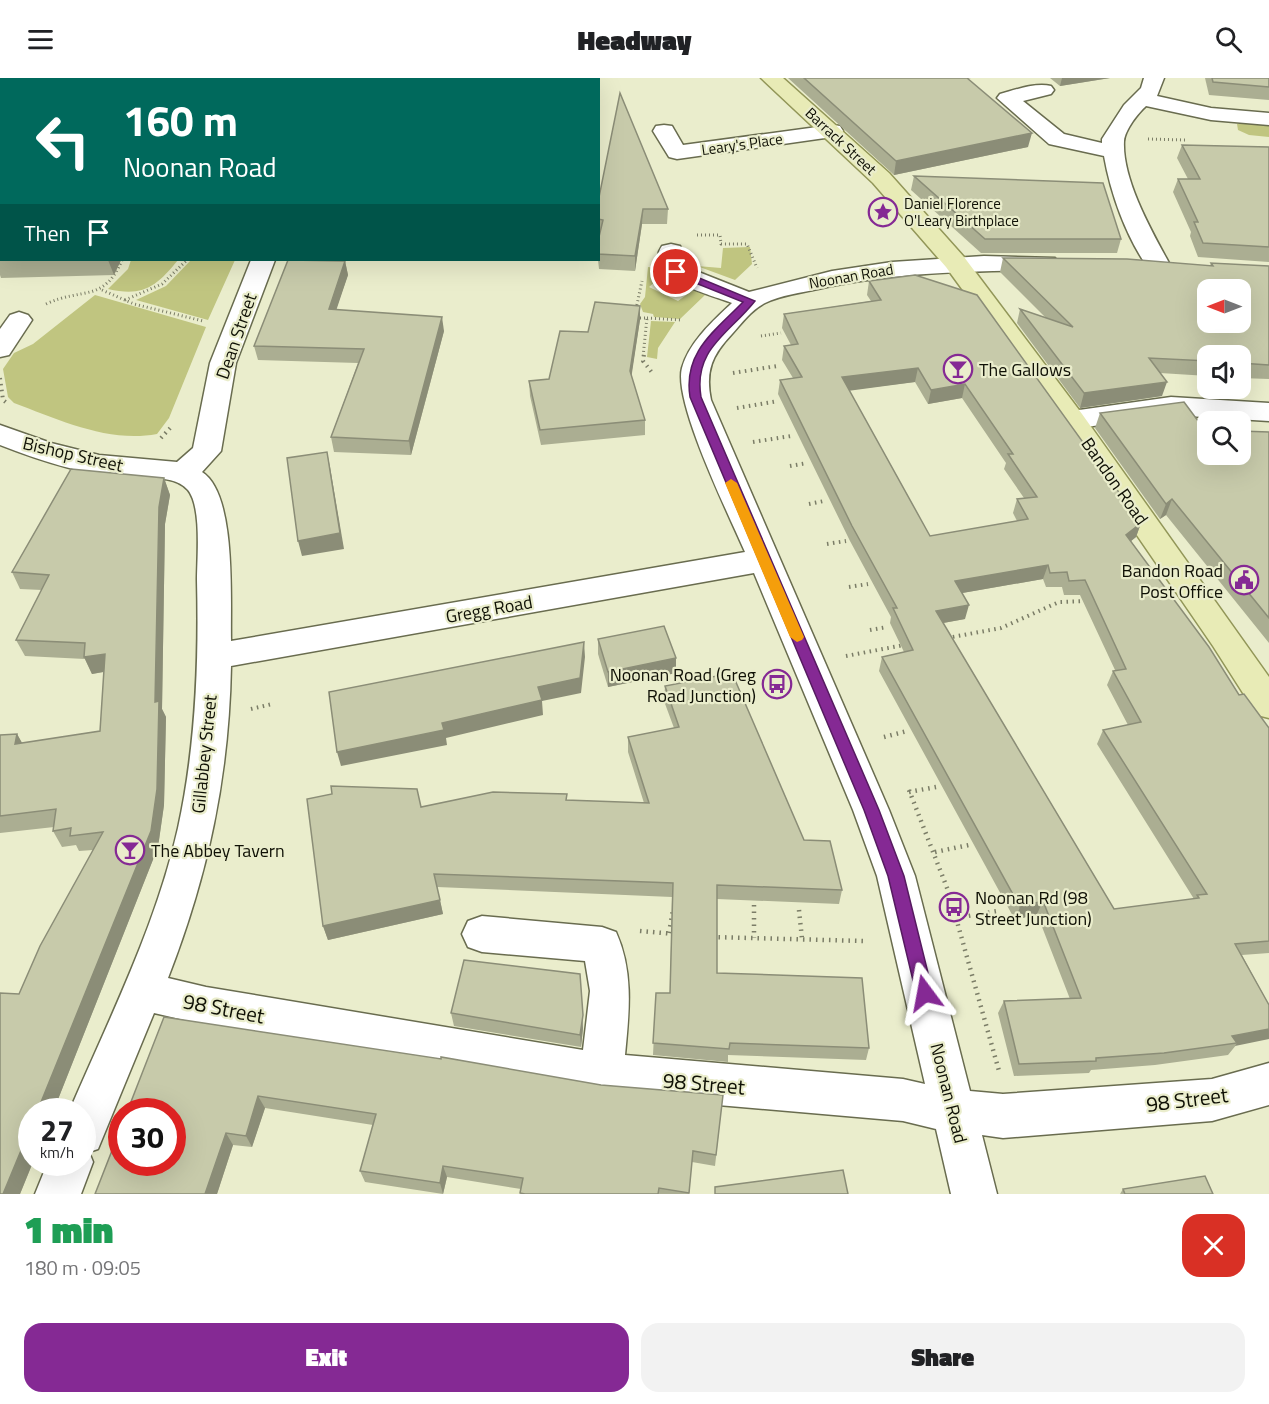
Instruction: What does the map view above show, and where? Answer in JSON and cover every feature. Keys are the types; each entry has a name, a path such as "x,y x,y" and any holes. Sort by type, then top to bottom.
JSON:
{"main road":[{"name":"Barrack Street","path":"771,78 832,131 881,178 955,262"},
{"name":"Bandon Road","path":"955,262 1072,420 1225,637 1269,705"}],"street":[{"path":"1154,78 1151,90 1131,109 1113,139 1120,185 1132,218 1156,264"},
{"path":"1044,90 1006,98 1057,139 1114,152"},
{"path":"1143,99 1211,114 1269,119"},
{"path":"1211,114 1222,126 1240,137"},
{"name":"Leary's Place","path":"664,130 676,152 832,131"},
{"path":"671,251 671,264 676,272 750,301"},
{"name":"Dean Street","path":"182,474 207,451 223,363 263,261"},
{"name":"Noonan Road","path":"974,1194 896,876 871,810 701,413 693,381 701,352 750,301 776,291 827,279 955,262 1065,263"},
{"path":"0,349 19,320"},
{"path":"1072,420 1171,406 1269,412"},
{"name":"Bishop Street","path":"0,435 22,444 115,467 182,474"},
{"name":"Gillabbey Street","path":"96,1100 142,991 188,861 203,792 215,608 211,523 207,497 198,482 182,474"},
{"name":"Gregg Road","path":"212,656 327,638 764,560"},
{"path":"482,934 602,945 610,992 602,1074"},
{"name":"98 Street","path":"142,991 206,1006 602,1074 903,1100 953,1111 1003,1116 1212,1100 1269,1084"},
{"path":"58,1194 65,1176"}],"path":[{"path":"19,320 60,296 102,290 113,281 122,261"},
{"path":"124,300 162,285 186,261"},
{"path":"102,290 106,294 124,300 212,324"},
{"path":"647,318 687,321"},
{"path":"726,374 777,366"},
{"path":"0,378 3,400 10,406"},
{"path":"731,409 778,401"},
{"path":"153,441 170,431 176,419"},
{"path":"745,444 791,436"},
{"path":"790,466 807,463"},
{"path":"809,504 824,501"},
{"path":"827,544 846,541"},
{"path":"849,587 868,584"},
{"path":"935,640 1001,628 1059,602 1092,600"},
{"path":"870,630 887,627"},
{"path":"851,666 846,656 912,644"},
{"path":"879,727 889,747"},
{"path":"884,737 907,731"},
{"path":"906,784 935,852 1000,1072 1006,1079"},
{"path":"909,792 936,787"},
{"path":"935,852 969,845"},
{"path":"669,933 674,901"},
{"path":"754,905 754,938"},
{"path":"800,909 802,939"},
{"path":"956,918 998,911"},
{"path":"712,926 712,938"},
{"path":"650,931 680,934"},
{"path":"701,936 864,941"}],"green space":[{"path":"1246,122 1269,124 1269,137 1249,135 1238,130 1237,124"},
{"path":"750,247 752,264 735,280 697,266 721,268 723,248"},
{"path":"131,261 177,261 163,277 148,288 131,292 108,289 128,269"},
{"path":"190,261 235,261 208,320 136,300 166,286"},
{"path":"648,267 658,268 663,275 649,287 678,301 693,290 705,295 680,319 654,317 653,314 643,312 640,304 645,297"},
{"path":"95,295 206,327 169,418 157,434 139,436 102,433 67,423 14,403 8,397 3,369 14,353 33,344"},
{"path":"651,321 675,322 658,348 657,359 647,357"}],"building":[{"path":"804,78 967,78 1032,133 896,161"},
{"path":"1212,78 1269,78 1269,87 1213,82"},
{"path":"620,93 668,209 643,209 635,256 600,254 600,233 603,220 600,219 600,192"},
{"path":"1182,145 1269,147 1269,247 1203,243 1194,222 1198,222 1178,179 1200,179"},
{"path":"914,176 1103,183 1121,239 985,239"},
{"path":"1003,258 1127,259 1213,266 1211,263 1269,266 1269,365 1251,364 1251,345 1197,345 1197,360 1149,358 1167,382 1084,393 1020,309 1073,327"},
{"path":"288,261 345,261 329,309 442,317 409,441 331,437 364,349 254,346"},
{"path":"915,275 977,295 1141,523 1126,535 1209,647 1239,695 1244,694 1269,728 1269,941 1235,944 1269,1005 1269,1029 1232,1036 1237,1043 1164,1053 1096,1058 1096,1061 1019,1064 1004,1001 1081,998 1043,901 1020,907 882,657 913,650 893,608 897,608 852,526 780,380 802,377 784,346 798,344 784,314 881,300 869,281","holes":["918,368 931,390 965,384 1013,454 1008,454 1037,497 1017,499 1028,519 930,536 842,377","1048,565 1050,573 1067,572 1069,581 1085,580 1126,669 1113,671 1141,722 1103,730 1207,894 1197,895 1199,898 1114,909 936,611 969,605 955,581"]},
{"path":"595,302 640,306 630,371 645,420 540,430 529,381 549,379 560,331 588,332"},
{"path":"1184,402 1197,420 1197,465 1251,465 1251,431 1269,432 1269,618 1172,499 1166,504 1100,413"},
{"path":"327,452 340,533 298,541 287,458"},
{"path":"71,469 164,478 159,507 155,702 159,701 157,789 151,831 43,1098 18,1098 18,1158 3,1194 0,1194 0,993 19,994 40,946 103,832 70,836 71,828 53,831 56,809 0,816 0,735 17,734 15,744 100,731 105,654 84,657 85,643 16,640 49,575 12,572"},
{"path":"664,626 676,658 608,672 598,639"},
{"path":"584,642 580,678 538,687 542,700 442,723 444,730 337,752 329,692"},
{"path":"732,673 804,840 830,841 842,890 717,885 717,973 862,978 869,1048 730,1043 729,1049 653,1043 656,993 670,993 673,883 434,874 440,900 323,926 307,799 332,794 331,786 417,789 421,807 493,792 567,794 566,800 649,803 628,737 679,727 665,686"},
{"path":"464,960 580,974 583,1015 580,1035 451,1013"},
{"path":"164,1017 441,1059 441,1057 601,1085 723,1095 716,1155 693,1151 689,1193 659,1188 658,1194 525,1194 520,1193 523,1178 443,1166 440,1183 360,1171 376,1114 258,1096 246,1136 226,1133 205,1194 95,1194 108,1161 108,1176 186,1176 186,1098 132,1098"},
{"path":"843,1170 848,1194 715,1194 715,1187"},
{"path":"1205,1176 1213,1194 1125,1194 1123,1189"}],"slow traffic":[{"path":"731,483 797,637"}],"place":[{"name":"Daniel Florence O'Leary Birthplace","path":"883,212"},
{"name":"The Gallows","path":"958,369"},
{"name":"Bandon Road Post Office","path":"1244,580"},
{"name":"Noonan Road (Greg Road Junction)","path":"777,684"},
{"name":"The Abbey Tavern","path":"130,850"},
{"name":"Noonan Rd (98 Street Junction)","path":"954,907"}],"route":[{"path":"676,272 750,301 709,340 701,352 693,381 695,397 871,810 896,876 925,993"}]}
